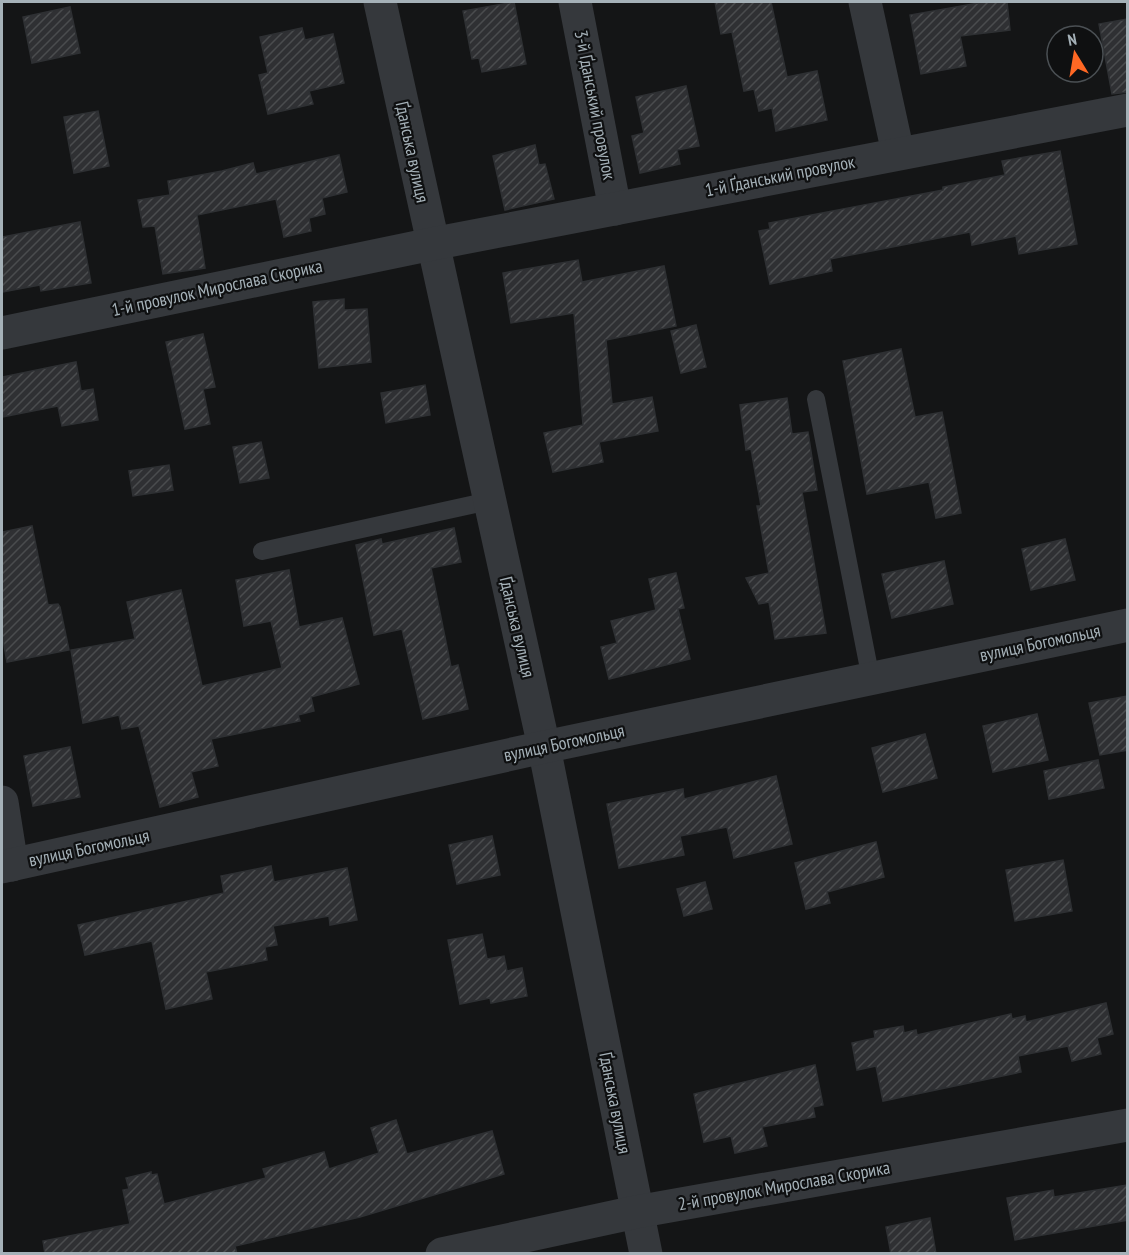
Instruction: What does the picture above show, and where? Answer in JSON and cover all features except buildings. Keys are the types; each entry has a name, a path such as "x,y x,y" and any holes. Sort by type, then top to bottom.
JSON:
{"street":[{"name":"Ґданська вулиця","path":"380,2 544,747 646,1254"},
{"name":"3-й Ґданський провулок","path":"575,2 615,209"},
{"path":"865,2 898,153"},
{"name":"1-й Ґданський провулок","path":"432,244 1128,110"},
{"name":"1-й провулок Мирослава Скорика","path":"2,333 432,244"},
{"name":"вулиця Богомольця","path":"7,866 544,747 1128,625"},
{"path":"2,802 7,866"},
{"name":"2-й провулок Мирослава Скорика","path":"442,1254 636,1212 1128,1125"}],"lane":[{"path":"816,399 871,679"},
{"path":"262,551 489,501"}]}
